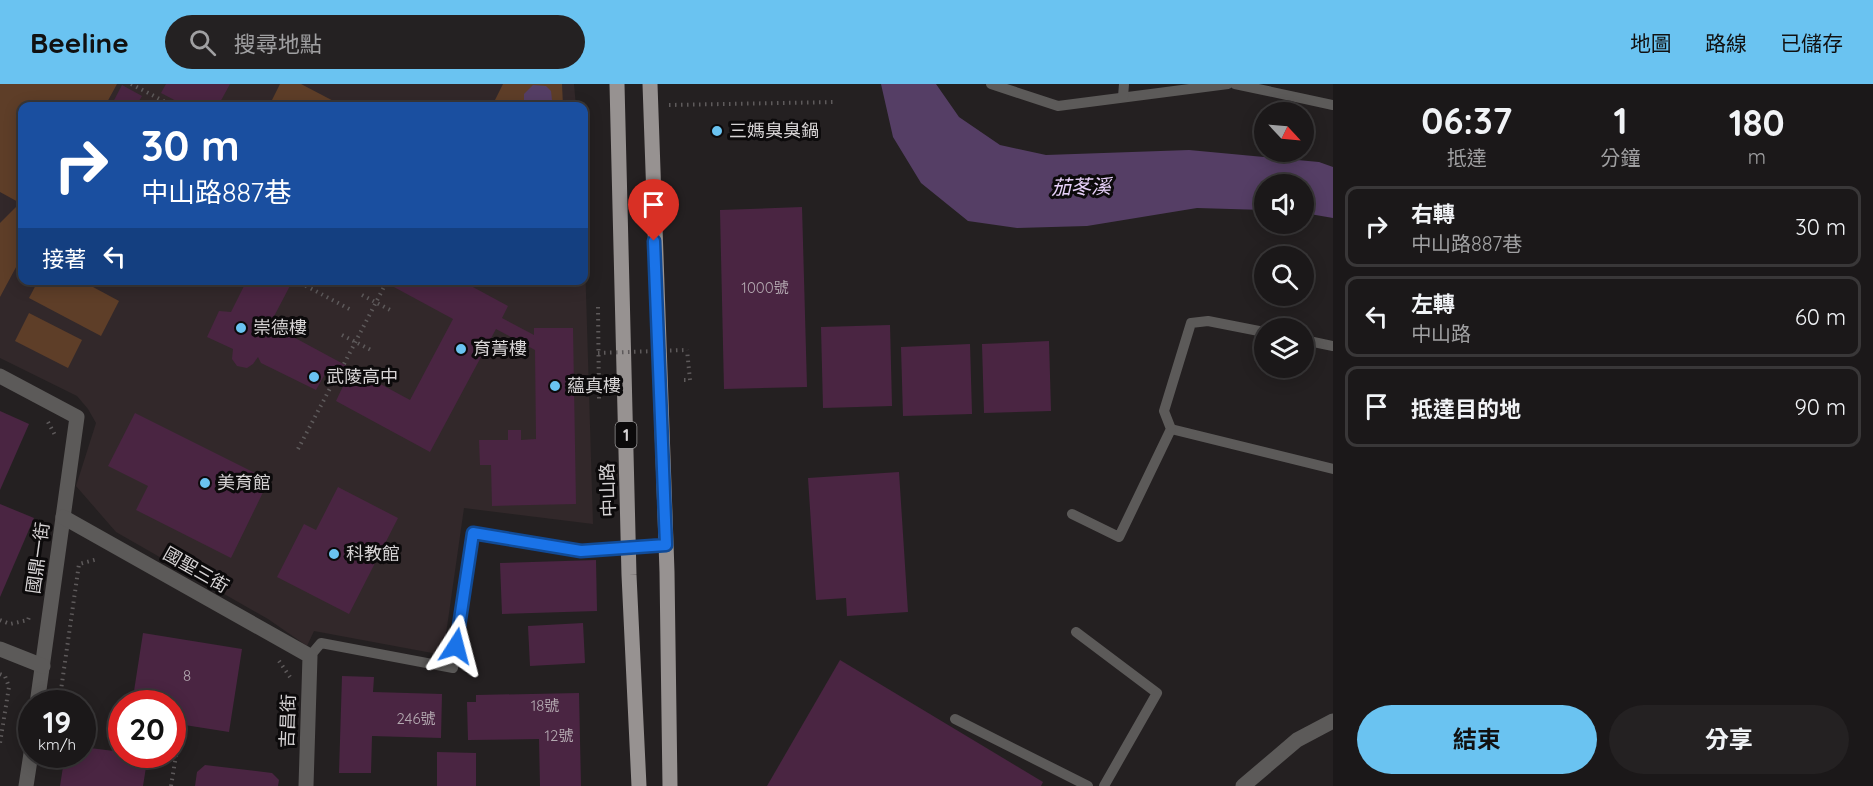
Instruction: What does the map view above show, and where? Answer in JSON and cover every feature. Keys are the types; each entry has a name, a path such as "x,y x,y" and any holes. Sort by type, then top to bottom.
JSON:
{"main road":[{"name":"中山路","path":"617,84 629,549 639,786"},
{"name":"1","path":"650,84 666,545 670,786"}],"street":[{"name":"國鼎一街","path":"0,376 77,417 40,690"},
{"name":"國聖三街","path":"63,517 310,656"},
{"path":"0,649 43,666"},
{"name":"吉昌街","path":"306,786 310,656"},
{"path":"1243,786 1297,740 1333,721"},
{"path":"26,786 29,768"}],"lane":[{"path":"991,84 1019,89 1058,106 1228,84"},
{"path":"1123,97 1124,84"},
{"path":"1235,84 1333,105"},
{"path":"1072,514 1119,537 1171,429 1164,411 1191,323 1208,321 1254,330"},
{"path":"1314,342 1333,346"},
{"path":"1171,429 1333,469"},
{"path":"310,656 321,643 453,668 473,533 581,551 666,545"},
{"path":"1076,633 1157,693 1104,786"},
{"path":"955,719 1088,786"}],"path":[{"path":"131,84 165,102"},
{"path":"650,105 837,102"},
{"path":"304,285 353,311"},
{"path":"344,364 385,285"},
{"path":"362,295 392,311"},
{"path":"598,307 600,399"},
{"path":"342,334 371,350"},
{"path":"598,353 687,350 687,380"},
{"path":"298,449 336,377"},
{"path":"45,417 60,444"},
{"path":"61,690 80,564 96,557 106,563"},
{"path":"0,621 10,624 28,620 30,608"},
{"path":"277,658 291,679"},
{"path":"0,674 5,676 9,687 0,743"},
{"path":"171,786 174,768"}],"shaded area":[{"name":"武陵高中","path":"0,84 574,84 576,102 18,102 18,285 586,285 593,524 464,508 443,655 314,631 307,646 268,619 116,532 76,486 96,423 88,409 77,396 0,358"},
{"path":"0,84 117,84 107,102 18,102 18,202 0,192"},
{"path":"280,84 301,84 335,102 271,102"},
{"path":"503,84 562,84 563,102 494,102"},
{"path":"18,205 18,263 0,297 0,223"},
{"path":"36,285 89,285 119,301 101,336 29,298"},
{"path":"29,313 82,340 68,368 15,341"}],"water":[{"name":"茄苳溪","path":"881,84 936,84 959,117 1000,145 1046,155 1189,150 1254,156 1254,162 1319,162 1333,167 1333,218 1314,215 1314,174 1254,174 1254,210 1197,208 1087,226 1017,228 968,221 921,183 893,137"},
{"path":"533,85 546,86 551,91 552,100 550,102 524,102 524,94"}],"building":[{"path":"166,84 230,84 220,102 178,102 161,93"},
{"path":"122,85 142,96 138,102 113,102"},
{"path":"802,207 807,387 724,389 720,210"},
{"path":"244,285 290,285 270,324 271,332 273,326 410,400 453,319 390,285 469,285 508,306 502,318 534,335 534,328 573,328 576,504 492,506 491,465 480,465 479,440 508,440 508,430 521,430 521,440 536,439 535,350 496,329 430,452 336,401 345,382 326,372 316,390 261,363 258,357 247,368 237,366 232,359 233,349 207,337 219,311 231,312"},
{"path":"890,325 892,406 823,408 821,327"},
{"path":"1049,341 1051,411 984,413 982,344"},
{"path":"970,344 972,414 903,416 901,347"},
{"path":"0,411 29,424 0,490"},
{"name":"美育館","path":"135,413 269,480 231,558 136,510 148,486 108,466"},
{"path":"899,472 908,612 847,616 846,598 816,600 808,478"},
{"name":"科教館","path":"338,487 398,518 349,614 277,577 304,524 316,530"},
{"path":"0,504 34,518 0,597"},
{"path":"596,560 597,611 502,614 500,563"},
{"path":"583,623 585,663 530,666 528,626"},
{"path":"143,633 242,649 229,732 186,725 186,690 134,690"},
{"path":"840,660 1043,782 1041,786 767,786"},
{"path":"342,676 374,677 373,692 442,694 441,738 372,736 371,773 339,773"},
{"path":"579,693 581,786 540,786 539,739 468,740 467,702 476,702 476,695"},
{"path":"96,749 108,750 108,768 146,768 143,786 60,786 63,768 96,768"},
{"path":"437,752 476,753 476,786 437,786"},
{"path":"205,765 272,773 279,780 278,786 195,786 197,772"}],"place":[{"name":"三媽臭臭鍋","path":"717,131"},
{"name":"崇德樓","path":"241,328"},
{"name":"育菁樓","path":"461,349"},
{"name":"武陵高中","path":"314,377"},
{"name":"蘊真樓","path":"555,386"},
{"name":"美育館","path":"205,483"},
{"name":"科教館","path":"334,554"}],"route":[{"path":"456,646 473,533 581,551 666,545 654,241"}]}
